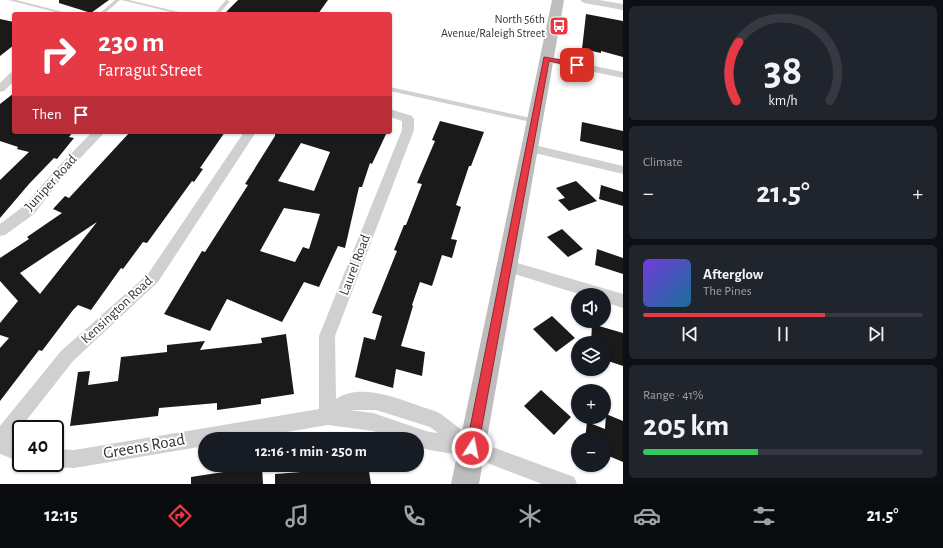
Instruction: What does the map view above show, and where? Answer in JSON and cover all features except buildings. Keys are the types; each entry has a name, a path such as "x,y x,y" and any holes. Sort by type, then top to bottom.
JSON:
{"street":[{"path":"465,484 558,0"},
{"path":"584,0 623,7"},
{"path":"546,59 623,75"},
{"path":"0,89 12,77"},
{"name":"Laurel Road","path":"328,416 327,336 408,130 408,119 392,114"},
{"name":"Juniper Road","path":"0,231 29,210 62,170 97,134"},
{"name":"Kensington Road","path":"0,440 67,356 153,278 249,134"},
{"path":"530,148 623,170"},
{"path":"507,266 581,288"},
{"path":"611,297 623,301"},
{"name":"Greens Road","path":"328,416 348,401 376,401 435,420 472,448"},
{"path":"382,425 387,404"},
{"name":"Greens Road","path":"64,458 74,459 164,442 328,416 373,422 429,441 472,448"},
{"path":"0,445 12,450"},
{"path":"472,448 566,484"}],"lane":[{"path":"10,0 61,12"},
{"path":"103,12 118,0"},
{"path":"123,0 176,12"},
{"path":"218,12 228,1"},
{"path":"392,89 535,121"}],"place":[{"name":"North 56th Avenue/Raleigh Street","path":"559,26"}],"route":[{"path":"472,448 546,59 577,65"}]}
